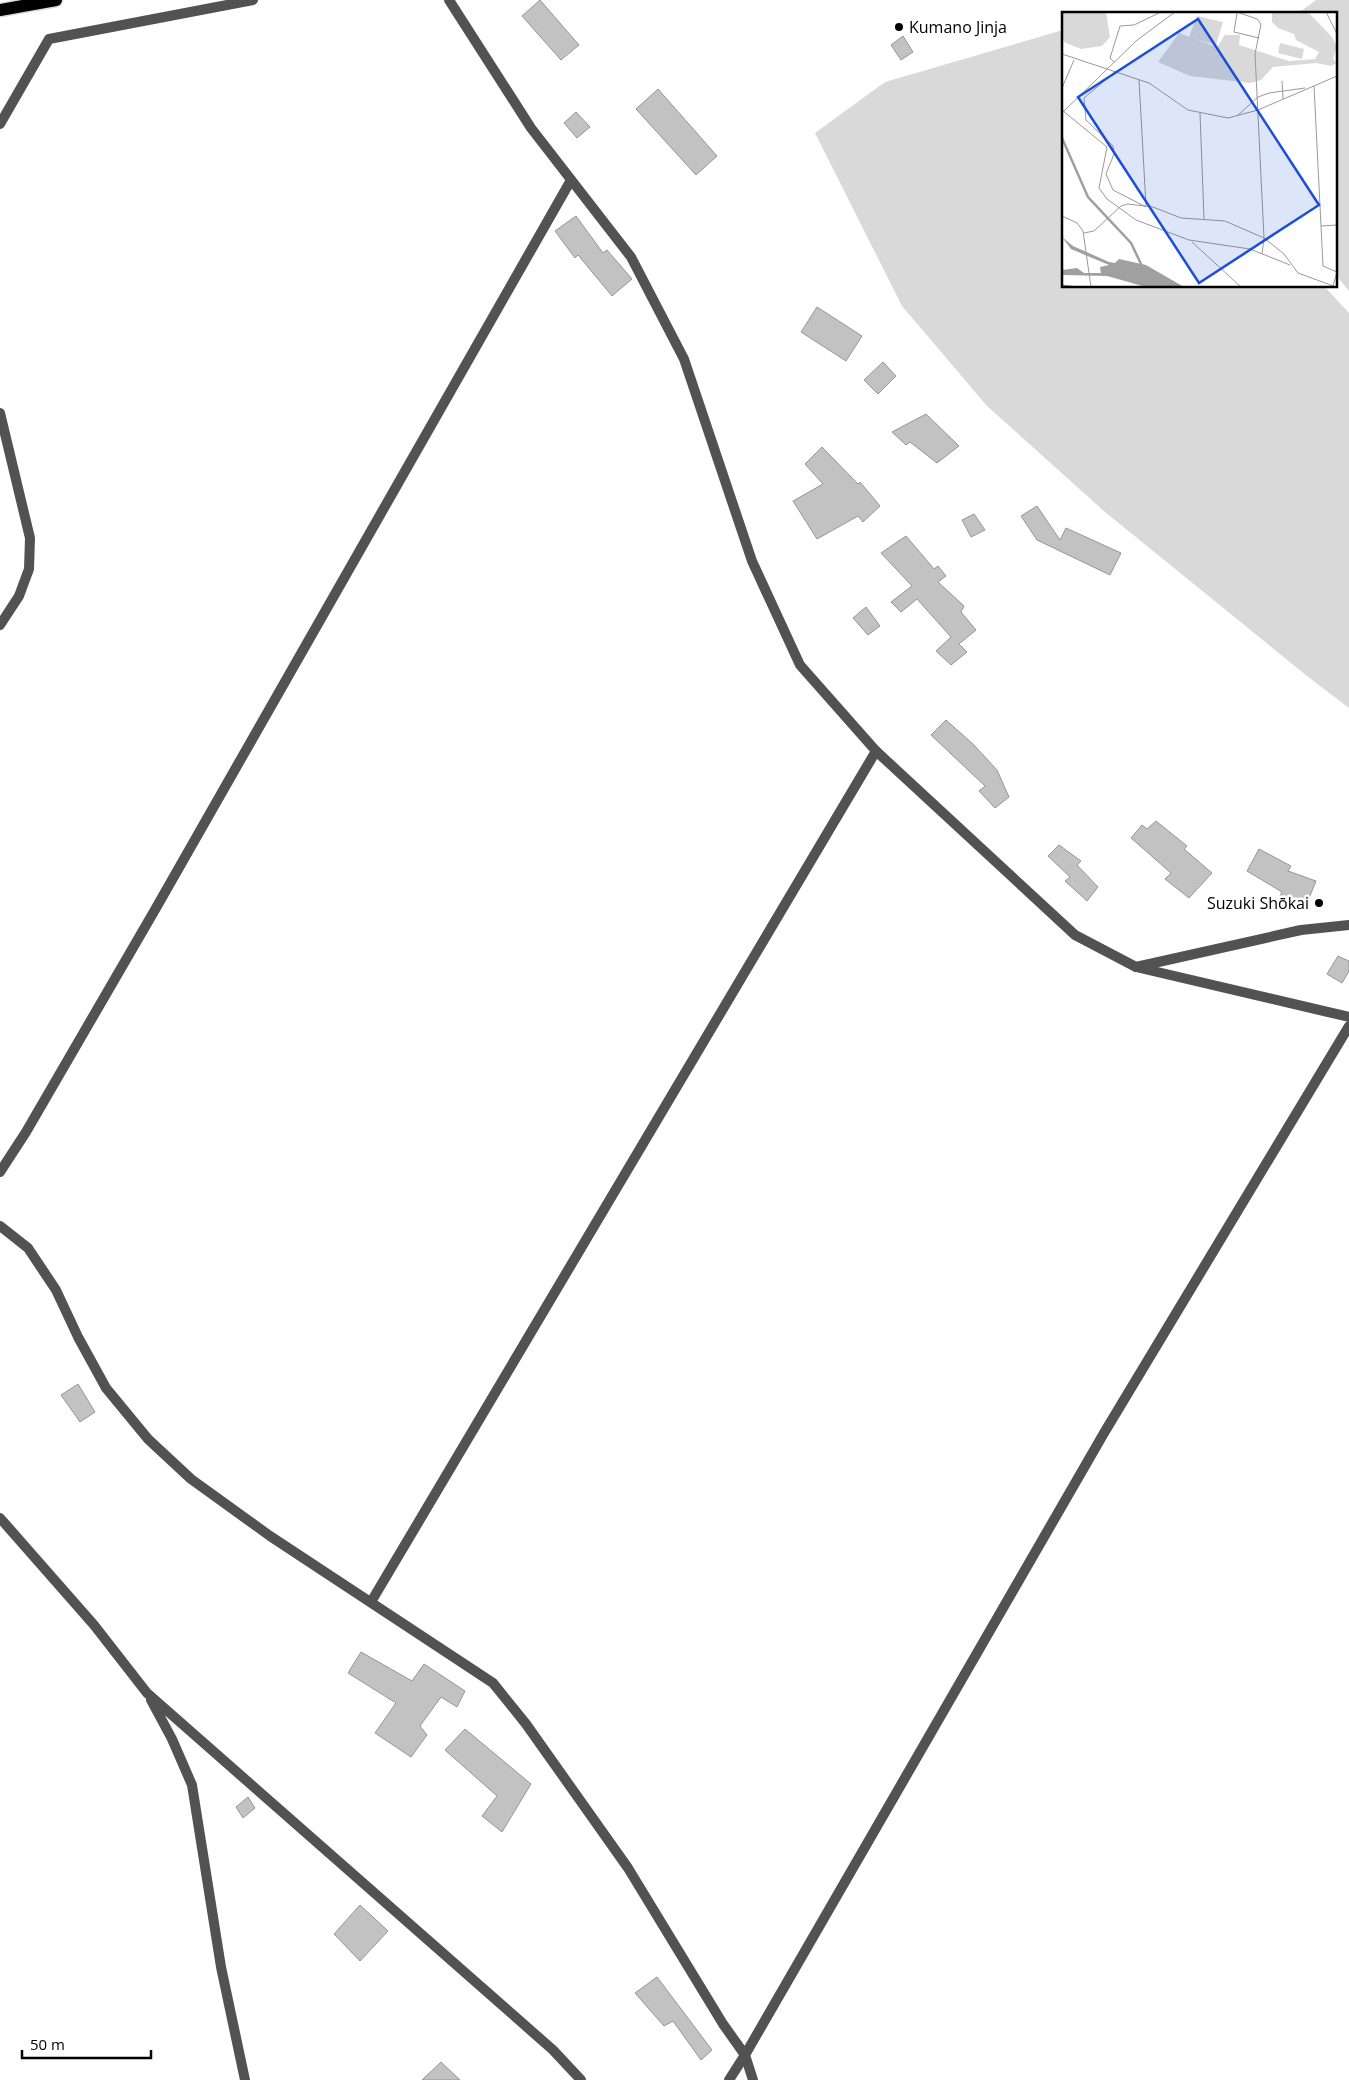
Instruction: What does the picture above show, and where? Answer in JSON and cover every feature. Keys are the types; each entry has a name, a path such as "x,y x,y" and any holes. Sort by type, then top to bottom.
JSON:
{"main road":[{"path":"0,10 56,0"}],"street":[{"path":"0,124 49,39 254,0"},
{"path":"449,0 531,128 631,257 684,359 752,561 800,665 876,751 1075,935 1136,968 1349,1017"},
{"path":"0,1172 26,1132 161,899 571,180"},
{"path":"0,413 30,538 29,569 19,596 0,625"},
{"path":"371,1602 876,751"},
{"path":"1136,968 1301,930 1349,925"},
{"path":"730,2080 1104,1433 1349,1026"},
{"path":"0,1226 28,1248 56,1290 78,1337 106,1388 148,1439 191,1479 270,1536 493,1684 526,1724 628,1868 723,2024 745,2055 753,2080"},
{"path":"0,1518 94,1625 147,1693 172,1740 192,1785 221,1967 245,2080"},
{"path":"147,1693 553,2050 581,2080"}],"shaded area":[{"path":"1316,0 1349,0 1349,291 1336,275 1336,12 1300,12"},
{"path":"1062,30 1062,288 1326,288 1349,313 1349,708 1105,512 987,406 902,306 815,133 885,82"}],"building":[{"path":"540,0 579,45 561,60 522,16"},
{"path":"903,36 913,52 901,60 891,45"},
{"path":"658,89 717,156 696,175 636,109"},
{"path":"576,112 590,127 577,138 564,123"},
{"path":"576,216 603,253 607,250 632,279 612,296 578,255 575,258 555,231"},
{"path":"817,307 862,336 846,361 801,332"},
{"path":"883,362 896,376 878,394 864,380"},
{"path":"926,414 959,446 937,463 910,442 906,445 892,432"},
{"path":"822,447 858,484 860,482 880,506 863,522 858,516 817,539 793,501 823,484 805,464"},
{"path":"1037,506 1060,540 1066,528 1121,553 1110,575 1037,540 1021,516"},
{"path":"974,514 985,530 971,537 962,520"},
{"path":"906,536 934,569 938,566 946,576 938,582 964,606 961,612 976,630 959,644 967,652 951,665 936,651 951,637 917,599 901,612 891,602 912,586 881,553"},
{"path":"866,607 880,626 868,635 853,618"},
{"path":"946,720 973,744 997,770 1009,797 995,808 979,791 985,786 931,735"},
{"path":"1156,821 1187,846 1184,849 1212,873 1189,898 1165,879 1171,873 1131,838 1142,825 1147,829"},
{"path":"1059,845 1081,861 1077,865 1098,887 1087,901 1065,881 1070,877 1048,856"},
{"path":"1259,849 1291,866 1288,871 1316,881 1305,908 1279,898 1282,892 1247,871"},
{"path":"1338,956 1349,961 1349,971 1342,983 1327,974"},
{"path":"78,1384 95,1412 80,1422 61,1395"},
{"path":"361,1652 412,1681 424,1664 465,1691 457,1707 441,1697 420,1726 427,1735 411,1757 375,1733 396,1703 348,1673"},
{"path":"465,1729 531,1784 502,1832 482,1816 497,1796 445,1750"},
{"path":"248,1797 255,1808 243,1818 236,1807"},
{"path":"360,1905 388,1931 360,1961 334,1934"},
{"path":"657,1977 712,2050 701,2060 673,2021 664,2026 635,1993"},
{"path":"441,2062 460,2080 422,2080"}],"place":[{"name":"Kumano Jinja","path":"899,27"},
{"name":"Suzuki Shōkai","path":"1319,903"}]}
